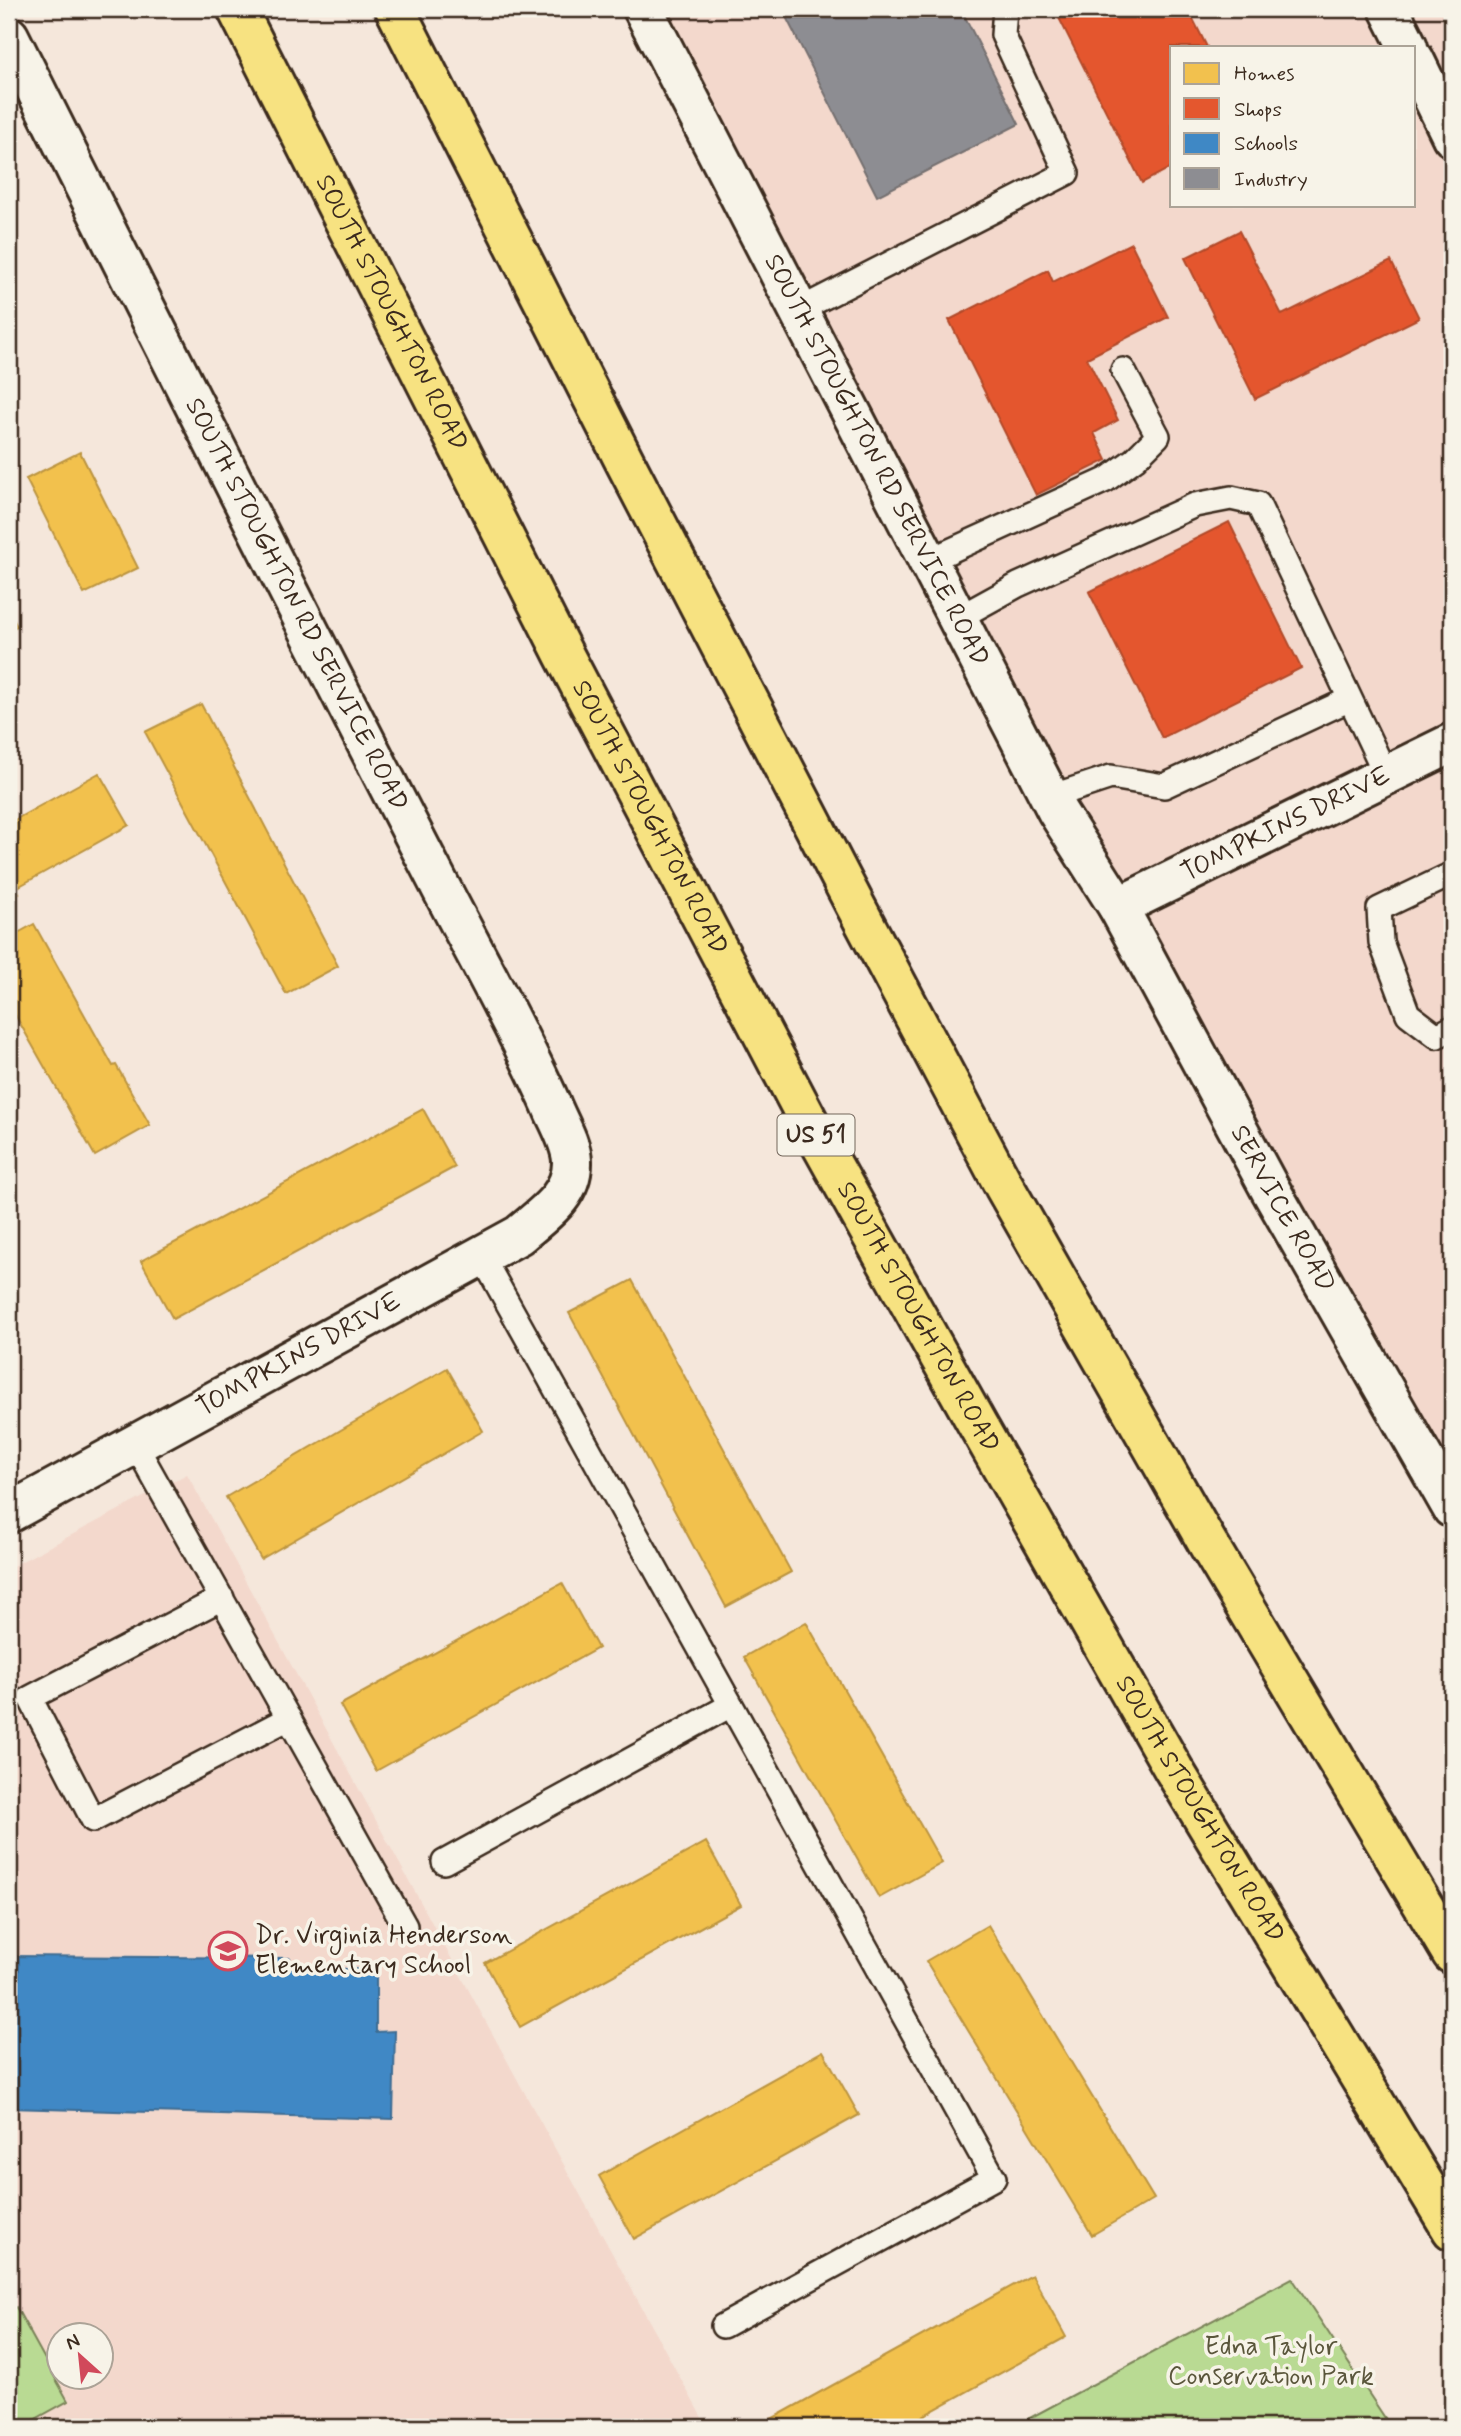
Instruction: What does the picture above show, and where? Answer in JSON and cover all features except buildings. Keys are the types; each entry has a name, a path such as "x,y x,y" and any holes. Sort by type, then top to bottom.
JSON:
{"main road":[{"name":"SOUTH STOUGHTON ROAD","path":"237,9 558,643 813,1130 1174,1770 1452,2230"},
{"path":"395,9 633,477 1004,1186 1208,1544 1452,1954"}],"street":[{"name":"SOUTH STOUGHTON RD SERVICE ROAD","path":"643,9 1050,797 1118,907"},
{"path":"1389,9 1408,46"},
{"name":"SOUTH STOUGHTON RD SERVICE ROAD","path":"9,36 199,417 534,1066 569,1146 572,1163 569,1176"},
{"path":"1416,63 1452,137"},
{"name":"TOMPKINS DRIVE","path":"1118,907 1452,743"},
{"name":"SERVICE ROAD","path":"1118,907 1270,1189 1452,1508"},
{"name":"TOMPKINS DRIVE","path":"9,1513 519,1236 559,1200 567,1189 569,1176"}],"lane":[{"path":"799,310 1067,173 1003,35 1005,9"},
{"path":"928,561 1106,480 1135,460 1158,436 1123,370"},
{"path":"958,618 1018,585 1195,505 1231,498 1258,504 1386,775"},
{"path":"1050,797 1111,777 1164,786 1350,699"},
{"path":"1452,874 1379,909 1381,942 1408,1014 1437,1036 1452,1028"},
{"path":"481,1255 994,2178 723,2326"},
{"path":"135,1444 405,1926"},
{"path":"222,1598 30,1698 93,1820 289,1718"},
{"path":"444,1862 731,1705"}],"shaded area":[{"path":"643,9 1452,9 1452,1505"},
{"name":"Dr. Virginia Henderson Elementary School","path":"187,1474 707,2427 9,2427 9,1568"}],"green space":[{"name":"Edna Taylor Conservation Park","path":"1292,2278 1391,2427 1013,2427"},
{"path":"16,2307 46,2361 46,2390 62,2390 68,2401 21,2427 9,2427 9,2311"}],"place":[{"name":"Dr. Virginia Henderson Elementary School","path":"228,1951"}]}
